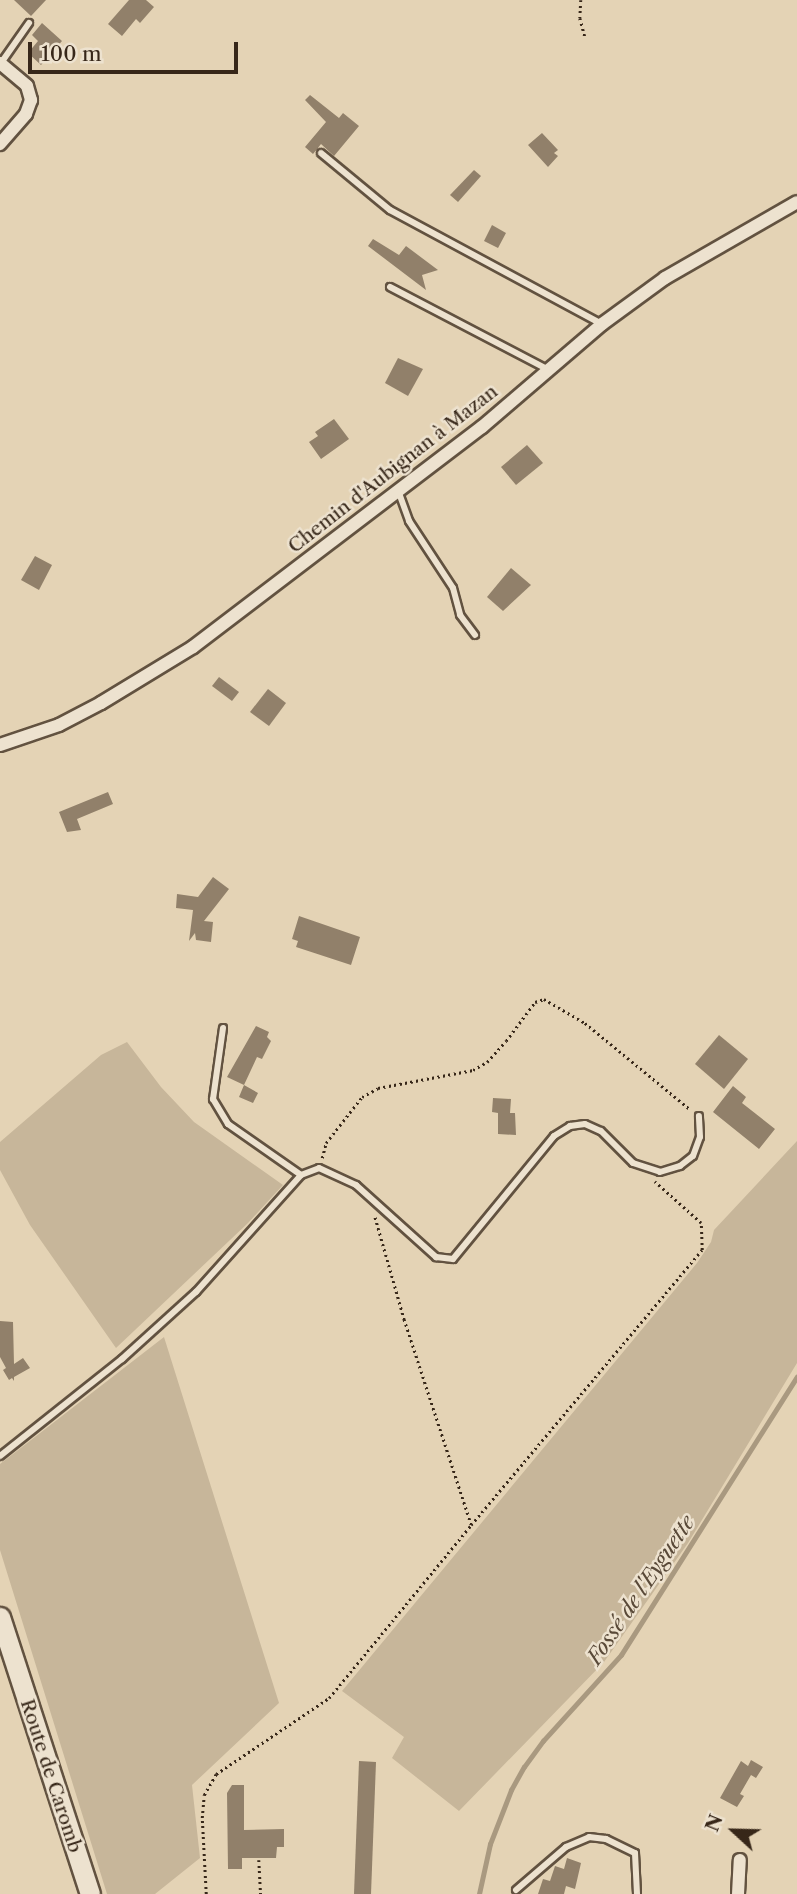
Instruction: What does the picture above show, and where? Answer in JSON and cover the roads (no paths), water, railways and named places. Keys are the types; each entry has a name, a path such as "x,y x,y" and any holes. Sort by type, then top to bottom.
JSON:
{"main road":[{"name":"Route de Caromb","path":"0,1617 90,1894"}],"street":[{"path":"0,63 27,86 31,100 26,114 0,144"},
{"name":"Chemin d'Aubignan à Mazan","path":"0,745 59,725 148,676 193,647 265,589 399,493 602,324 665,278 797,202"},
{"path":"738,1894 740,1860"}],"lane":[{"path":"0,63 29,23"},
{"path":"321,153 390,210 602,324"},
{"path":"390,287 549,370"},
{"path":"399,493 409,520 453,588 460,615 475,635"},
{"path":"223,1028 213,1099 228,1124 300,1175"},
{"path":"0,1456 122,1359 196,1292 300,1175 319,1168 356,1185 436,1257 453,1259 554,1136 570,1126 585,1124 601,1131 633,1163 660,1172 680,1166 693,1156 700,1137 699,1116"},
{"path":"516,1890 566,1847 589,1837 606,1839 635,1853 637,1894"}],"waterway":[{"name":"Fossé de l'Eyguette","path":"479,1894 490,1844 511,1790 524,1767 543,1741 621,1655 797,1377"}]}
